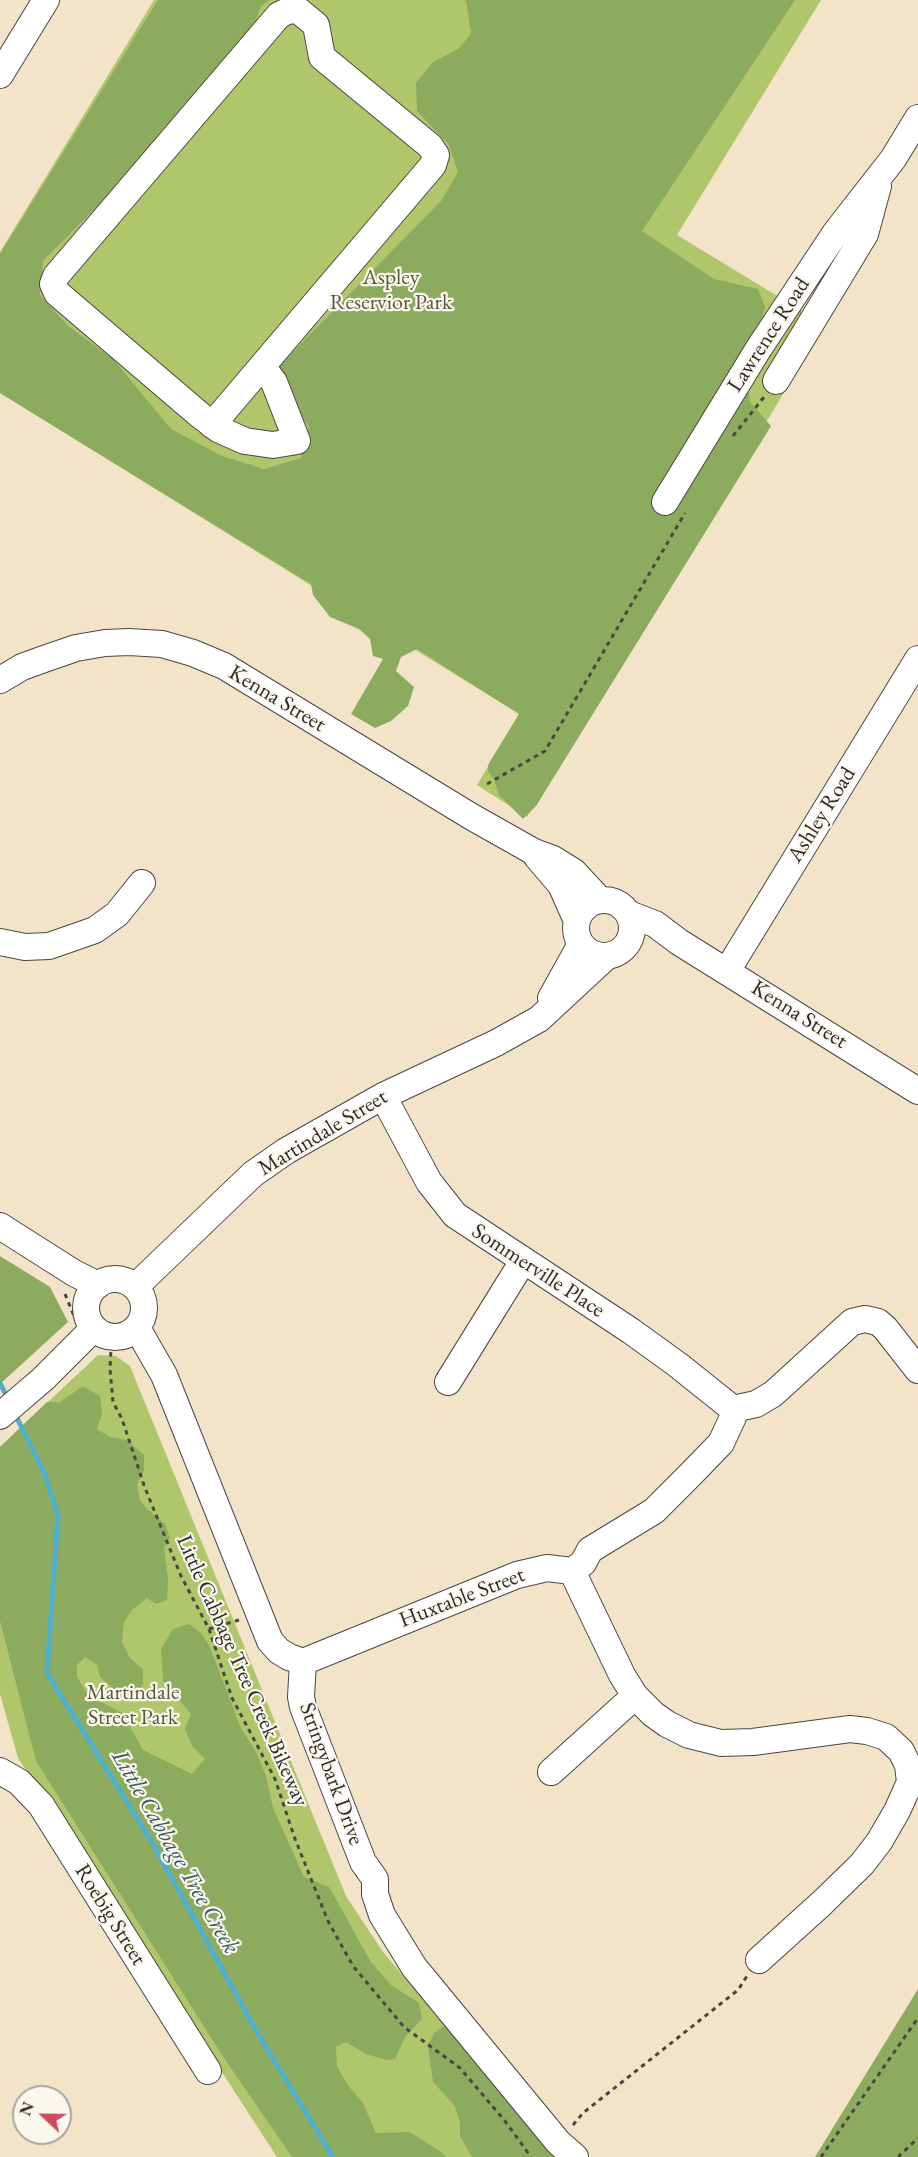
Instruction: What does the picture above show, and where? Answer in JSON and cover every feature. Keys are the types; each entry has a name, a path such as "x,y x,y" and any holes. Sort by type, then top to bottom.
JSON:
{"street":[{"path":"0,75 46,0"},
{"path":"212,424 433,165 436,155 430,146 322,57 316,25 299,11 290,10 279,15 56,276 53,284 57,293 212,424 218,429 245,441 273,445 297,441 274,382 262,366"},
{"name":"Lawrence Road","path":"677,504 759,348 836,232 893,159 918,118"},
{"name":"Lawrence Road","path":"776,381 864,234 881,174"},
{"name":"Kenna Street","path":"0,680 22,667 44,659 76,648 105,643 162,644 193,653 224,666 472,817 534,852 553,859 574,872 600,900 617,902 628,914 656,924 679,942 918,1090"},
{"name":"Ashley Road","path":"727,971 918,659"},
{"name":"Kenna Street","path":"534,852 561,885 579,932 593,953 618,949 652,939 679,942"},
{"path":"0,942 25,948 49,946 95,930 117,915 141,883"},
{"path":"539,1019 579,932 585,906 600,900"},
{"path":"618,949 632,928 628,914"},
{"name":"Martindale Street","path":"135,1287 253,1174 286,1151 383,1096 496,1043 539,1019 618,949"},
{"name":"Sommerville Place","path":"383,1096 429,1182 454,1215 640,1338 733,1409"},
{"path":"0,1226 98,1285"},
{"path":"448,1382 523,1261"},
{"path":"113,1279 135,1287 144,1303 144,1312 136,1328 129,1334 111,1337 91,1331 87,1301 91,1292 98,1285 113,1279"},
{"path":"759,1960 822,1903 861,1864 879,1842 910,1782 908,1765 910,1747 867,1731 850,1729 753,1742 721,1743 690,1735 667,1724 634,1696 572,1571 583,1563 590,1551 654,1510 690,1475 721,1443 734,1417 733,1409 756,1404 773,1394 852,1322 865,1319 878,1322 918,1370"},
{"path":"136,1328 164,1375 270,1641 289,1658 303,1662"},
{"path":"0,1416 43,1379 91,1331"},
{"name":"Huxtable Street","path":"303,1662 517,1575 547,1568 572,1571"},
{"name":"Stringybark Drive","path":"303,1662 303,1707 363,1862 375,1879 375,1894 382,1915 414,1967 567,2149"},
{"path":"551,1772 634,1696"},
{"name":"Roebig Street","path":"0,1771 19,1782 41,1805 208,2071"}],"path":[{"path":"733,436 776,381"},
{"path":"487,784 545,751 677,504"},
{"name":"Little Cabbage Tree Creek Bikeway","path":"64,1292 75,1322 91,1331 111,1349 113,1402 122,1419 145,1488 181,1576 209,1629 232,1698 275,1779 295,1839 328,1921 352,1966 404,2026 460,2068 505,2121 531,2157"},
{"path":"209,1629 259,1614"},
{"path":"567,2149 583,2113 738,1990 759,1960"},
{"path":"821,2157 918,2018"},
{"path":"898,2157 918,2138"}],"green space":[{"name":"Aspley Reservior Park","path":"154,0 821,0 677,235 825,325 527,817 477,785 519,714 0,393 0,252"},
{"name":"Aspley Reservior Park","path":"158,0 270,0 261,6 251,35 202,101 184,104 140,163 43,261 40,295 68,326 113,359 171,429 222,456 264,469 301,458 309,426 289,402 277,368 441,201 458,172 449,145 417,111 416,83 433,62 458,49 471,34 466,0 795,0 642,231 714,279 758,289 765,307 747,376 750,402 771,426 536,806 523,819 499,795 494,779 488,771 488,765 519,714 417,649 401,657 396,671 414,687 408,706 391,721 375,728 351,714 383,659 373,656 370,639 359,629 330,617 313,595 311,584 0,393 0,254"},
{"path":"0,1256 50,1287 68,1322 0,1384"},
{"name":"Martindale Street Park","path":"98,1355 116,1356 130,1366 346,1896 383,1952 556,2157 277,2157 18,1758 0,1694 0,1447"},
{"name":"Martindale Street Park","path":"83,1386 100,1396 102,1413 97,1429 110,1437 127,1440 144,1455 144,1471 137,1484 140,1500 165,1524 170,1538 164,1547 168,1579 167,1600 156,1604 147,1598 132,1610 124,1622 122,1642 130,1658 143,1669 143,1684 133,1699 117,1692 100,1677 97,1665 85,1657 77,1665 77,1677 88,1695 122,1713 143,1750 192,1774 205,1759 192,1746 185,1729 191,1714 163,1681 161,1649 173,1629 189,1624 201,1633 209,1645 241,1728 257,1754 266,1776 273,1808 304,1877 329,1887 371,1962 391,1985 419,2003 422,2019 405,2037 395,2059 386,2060 366,2054 346,2042 336,2047 337,2066 347,2084 363,2103 376,2133 410,2132 446,2157 292,2157 222,2055 36,1761 0,1621 0,1447 47,1402 60,1402"},
{"path":"918,1989 918,2157 815,2157"},
{"path":"445,2025 556,2157 472,2157 460,2136 460,2123 455,2106 433,2082 428,2046 434,2033"}],"waterway":[{"name":"Little Cabbage Tree Creek","path":"0,1383 8,1399"},
{"name":"Little Cabbage Tree Creek","path":"14,1412 43,1470 58,1515 47,1673 153,1844 258,2034 333,2157"}]}
